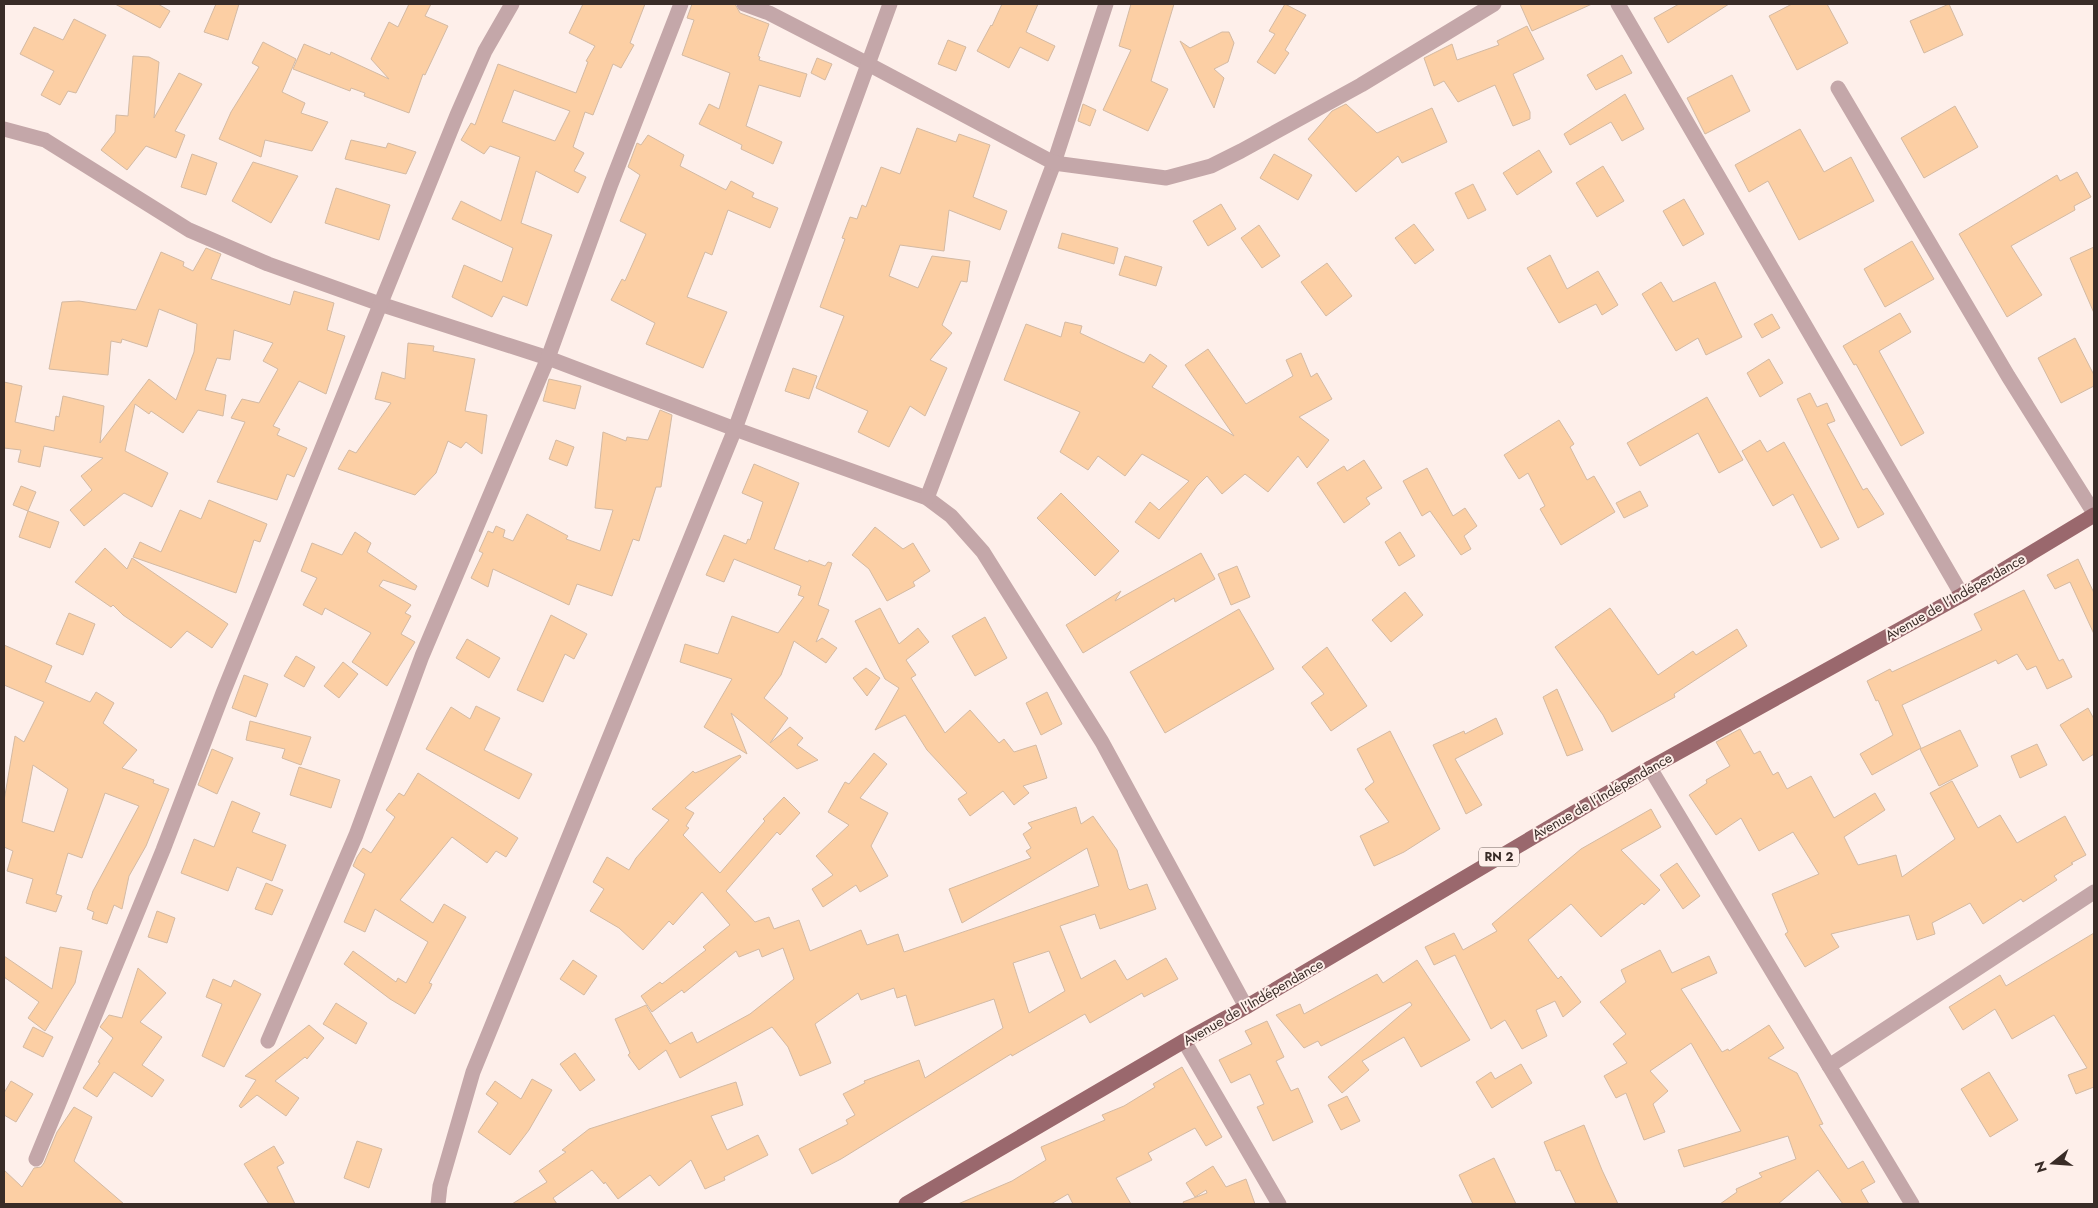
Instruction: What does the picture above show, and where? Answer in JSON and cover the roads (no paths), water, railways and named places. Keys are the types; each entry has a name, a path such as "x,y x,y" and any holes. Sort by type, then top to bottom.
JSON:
{"main road":[{"name":"Avenue de l'Indépendance","path":"906,1204 1184,1041 1246,1007 1650,768 1962,596 2094,514"}],"street":[{"path":"36,1160 163,850 222,693 464,99 485,51 512,4"},
{"path":"268,1041 356,835 422,656 548,358 611,184 681,4"},
{"path":"744,4 768,13 868,64 1054,163 1166,178 1211,166 1242,151 1360,85 1494,4"},
{"path":"438,1204 440,1186 473,1072 735,429 890,4"},
{"path":"927,498 1054,163 1106,4"},
{"path":"1618,4 1962,596"},
{"path":"1838,88 2008,376 2094,514"},
{"path":"4,129 45,140 189,230 268,264 380,304 548,358 735,429 927,498 951,516 983,552 1097,733 1246,1007"},
{"path":"1650,768 1912,1204"},
{"path":"1829,1066 2094,892"},
{"path":"1184,1041 1279,1204"}]}
